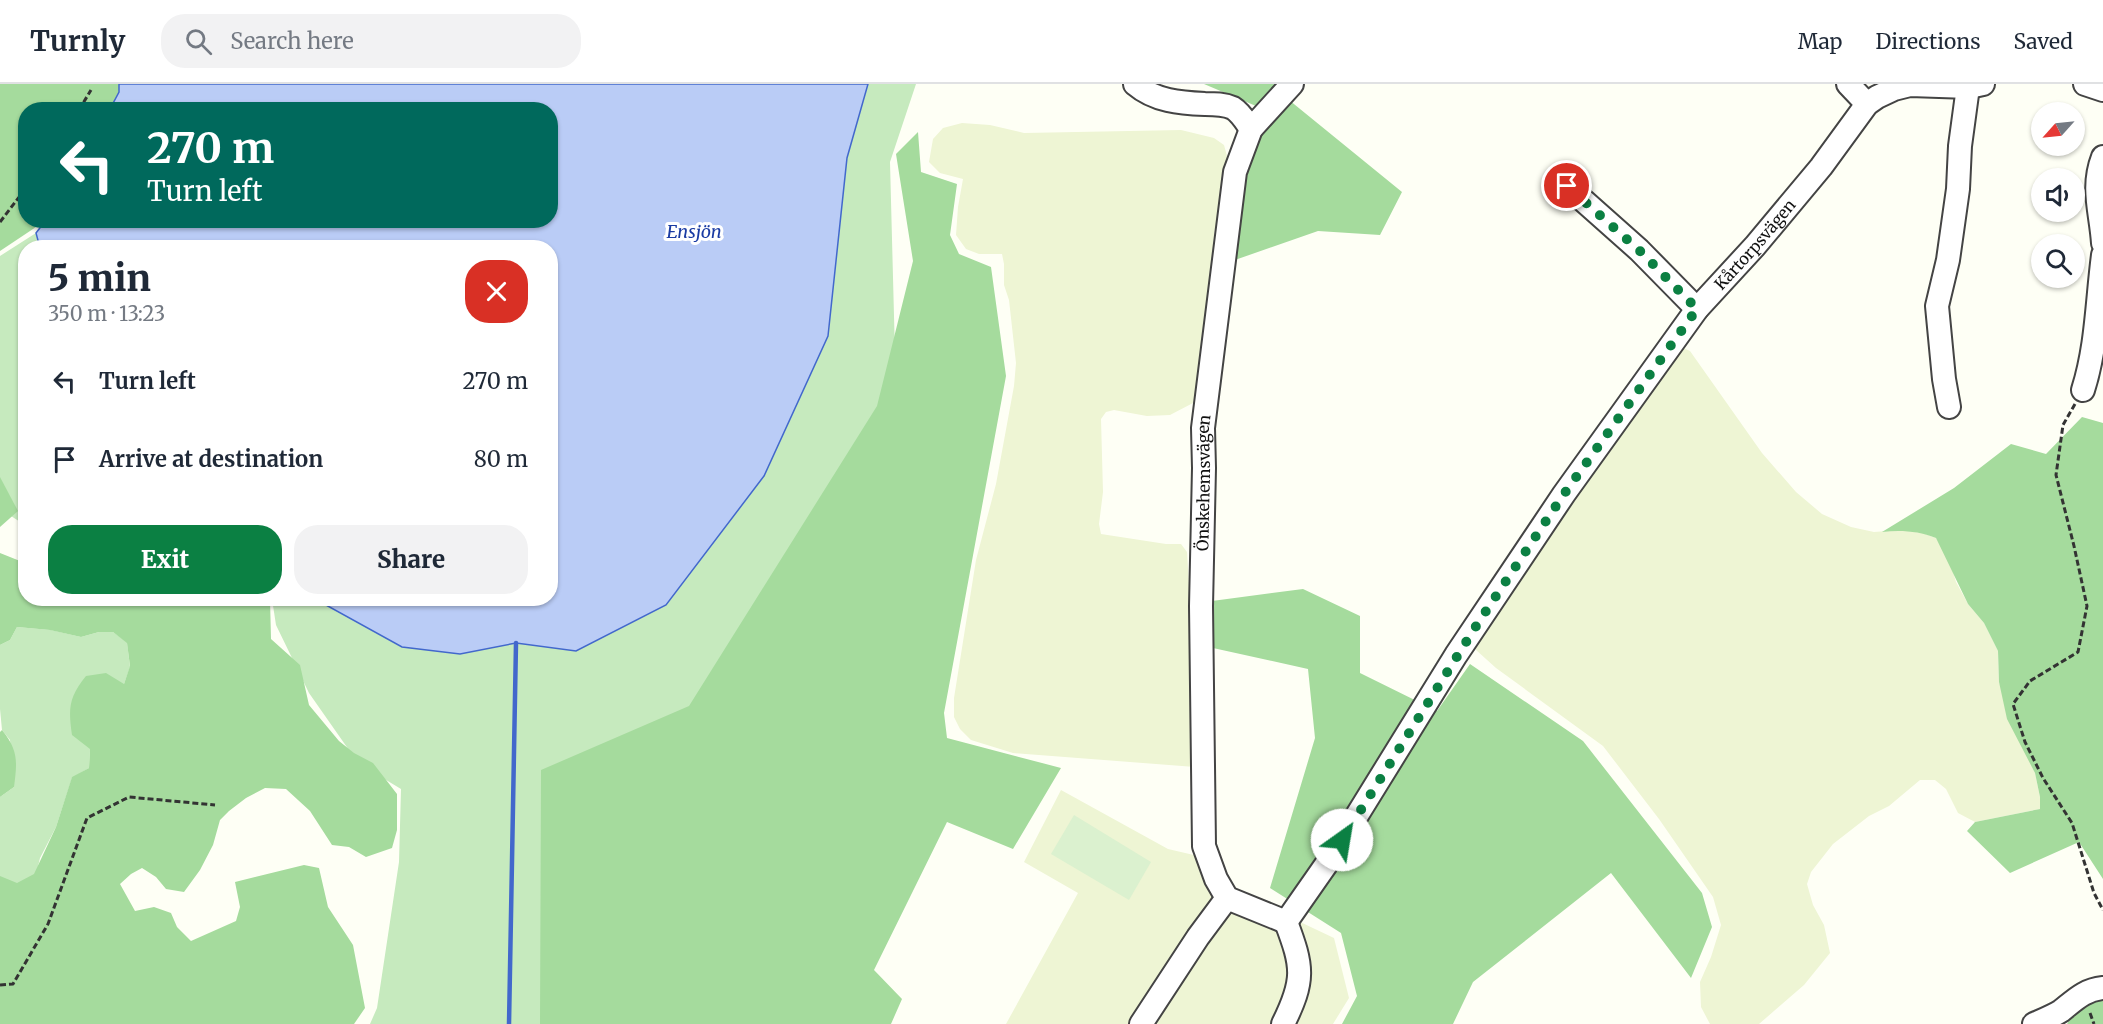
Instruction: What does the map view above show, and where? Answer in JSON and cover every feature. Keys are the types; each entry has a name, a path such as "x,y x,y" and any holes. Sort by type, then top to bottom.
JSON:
{"street":[{"path":"1135,84 1167,100 1222,105 1233,109 1251,129"},
{"name":"Önskehemsvägen","path":"1227,897 1216,879 1204,846 1201,606 1203,428 1234,172 1251,129 1292,84"},
{"path":"1848,84 1867,104"},
{"path":"2085,84 2103,90"},
{"name":"Kårtorpsvägen","path":"1286,922 1330,859 1456,654 1564,494 1697,309 1755,246 1814,176 1867,104 1894,89 1910,85 1975,85 1948,260 1937,306 1949,407"},
{"path":"2103,157 2097,182 2096,202 2103,243"},
{"path":"1567,186 1639,250 1697,309"},
{"path":"2083,390 2092,355 2103,255"},
{"path":"1141,1024 1227,897 1286,922 1298,954 1301,972 1296,999 1283,1024"},
{"path":"2034,1024 2060,1011 2084,993 2092,989 2103,988"}],"path":[{"path":"84,102 91,90"},
{"path":"0,222 18,198"},
{"path":"2083,390 2063,425 2056,475 2087,606 2078,652 2030,681 2013,704 2025,742 2072,823 2094,893 2103,910"},
{"path":"0,985 13,984 48,924 87,818 129,797 215,806"}],"green space":[{"path":"0,84 119,84 119,92 114,102 18,102 18,228 34,228 0,251"},
{"path":"868,84 916,84 890,162 895,354 734,1024 370,1024 377,1008 399,862 401,789 358,763 309,693 276,625 273,606 333,606 460,654 516,643 576,651 828,336 847,158"},
{"path":"1204,84 1276,84 1256,106"},
{"path":"1289,100 1402,192 1380,235 1318,231 1232,261 1246,171 1263,125"},
{"path":"962,123 990,125 1024,133 1181,130 1214,138 1224,145 1227,156 1225,179 1214,234 1212,277 1198,386 1193,403 1170,415 1147,416 1114,410 1106,412 1101,419 1103,492 1099,524 1101,534 1166,544 1181,544 1187,552 1192,635 1195,767 1013,753 971,740 960,729 954,717 954,698 976,560 996,484 1016,363 1009,300 1004,285 1002,254 979,254 966,249 956,235 963,179 940,173 929,162 933,139 943,128"},
{"path":"918,132 921,172 957,184 950,235 959,254 991,267 1006,376 944,713 947,738 1061,768 1013,849 947,822 874,970 902,999 891,1024 540,1024 541,770 689,706 877,406 913,261 896,154"},
{"path":"36,233 38,240 25,240"},
{"path":"18,244 18,521 0,509 0,256"},
{"path":"1677,345 1690,351 1762,453 1796,492 1822,514 1851,527 1874,532 1900,530 1923,533 1936,538 1949,558 1956,582 1968,604 1984,623 1998,651 1999,682 2035,773 2040,797 2040,809 1975,822 1958,813 1946,789 1935,780 1920,780 1889,806 1869,816 1833,844 1811,872 1807,884 1813,905 1824,925 1830,953 1804,985 1759,1024 1710,1024 1701,1007 1700,982 1721,925 1713,897 1659,819 1603,746 1496,668 1476,650 1473,641"},
{"path":"2082,417 2103,423 2103,879 2079,842 2010,873 1967,831 1975,822 2040,809 2035,773 2007,719 1999,682 1998,651 1984,623 1968,604 1936,538 1909,532 1882,532 1954,488 2011,444 2046,454"},
{"path":"0,477 18,511 0,527"},
{"path":"0,553 18,560 18,606 270,606 271,639 300,665 309,705 339,741 354,753 373,763 397,794 397,830 392,848 366,857 349,847 332,845 310,811 286,789 265,788 246,798 220,820 213,845 200,870 184,892 166,889 156,877 142,868 120,884 135,911 154,907 171,913 177,927 191,941 236,921 240,907 235,882 304,865 319,868 328,907 353,945 365,1008 354,1024 0,1024 0,876 17,883 34,874 56,827 72,777 89,768 90,749 72,735 70,710 76,690 86,676 106,673 124,684 130,666 127,643 113,632 99,632 81,637 50,630 17,627 10,640 0,645"},
{"path":"1303,589 1360,616 1360,673 1437,711 1470,664 1583,741 1702,893 1712,927 1691,978 1611,873 1473,982 1453,1024 1342,1024 1357,996 1341,933 1270,888 1315,738 1308,669 1213,648 1212,601"},
{"path":"17,627 51,630 81,637 99,632 113,632 127,642 130,667 124,684 90,749 89,768 72,778 56,827 40,858 0,1024 0,797 14,787 10,740 2,730 0,645 10,640"},
{"path":"2,730 14,751 16,764 14,787 0,797 0,732"},
{"path":"1061,790 1168,849 1198,856 1230,889 1334,938 1349,998 1333,1024 1006,1024 1078,893 1024,862"},
{"path":"1074,815 1151,862 1129,900 1051,854"},
{"path":"2103,999 2103,1024 2067,1024 2079,1006"}],"water":[{"name":"Ensjön","path":"119,84 868,84 847,158 828,336 764,476 666,605 576,651 516,643 460,654 402,647 328,606 558,606 558,240 38,240 36,233 40,228 558,228 558,102 114,102 119,92"}],"waterway":[{"path":"509,1024 516,643"}],"route":[{"path":"1342,840 1456,654 1564,494 1697,309 1639,250 1567,186"}]}
